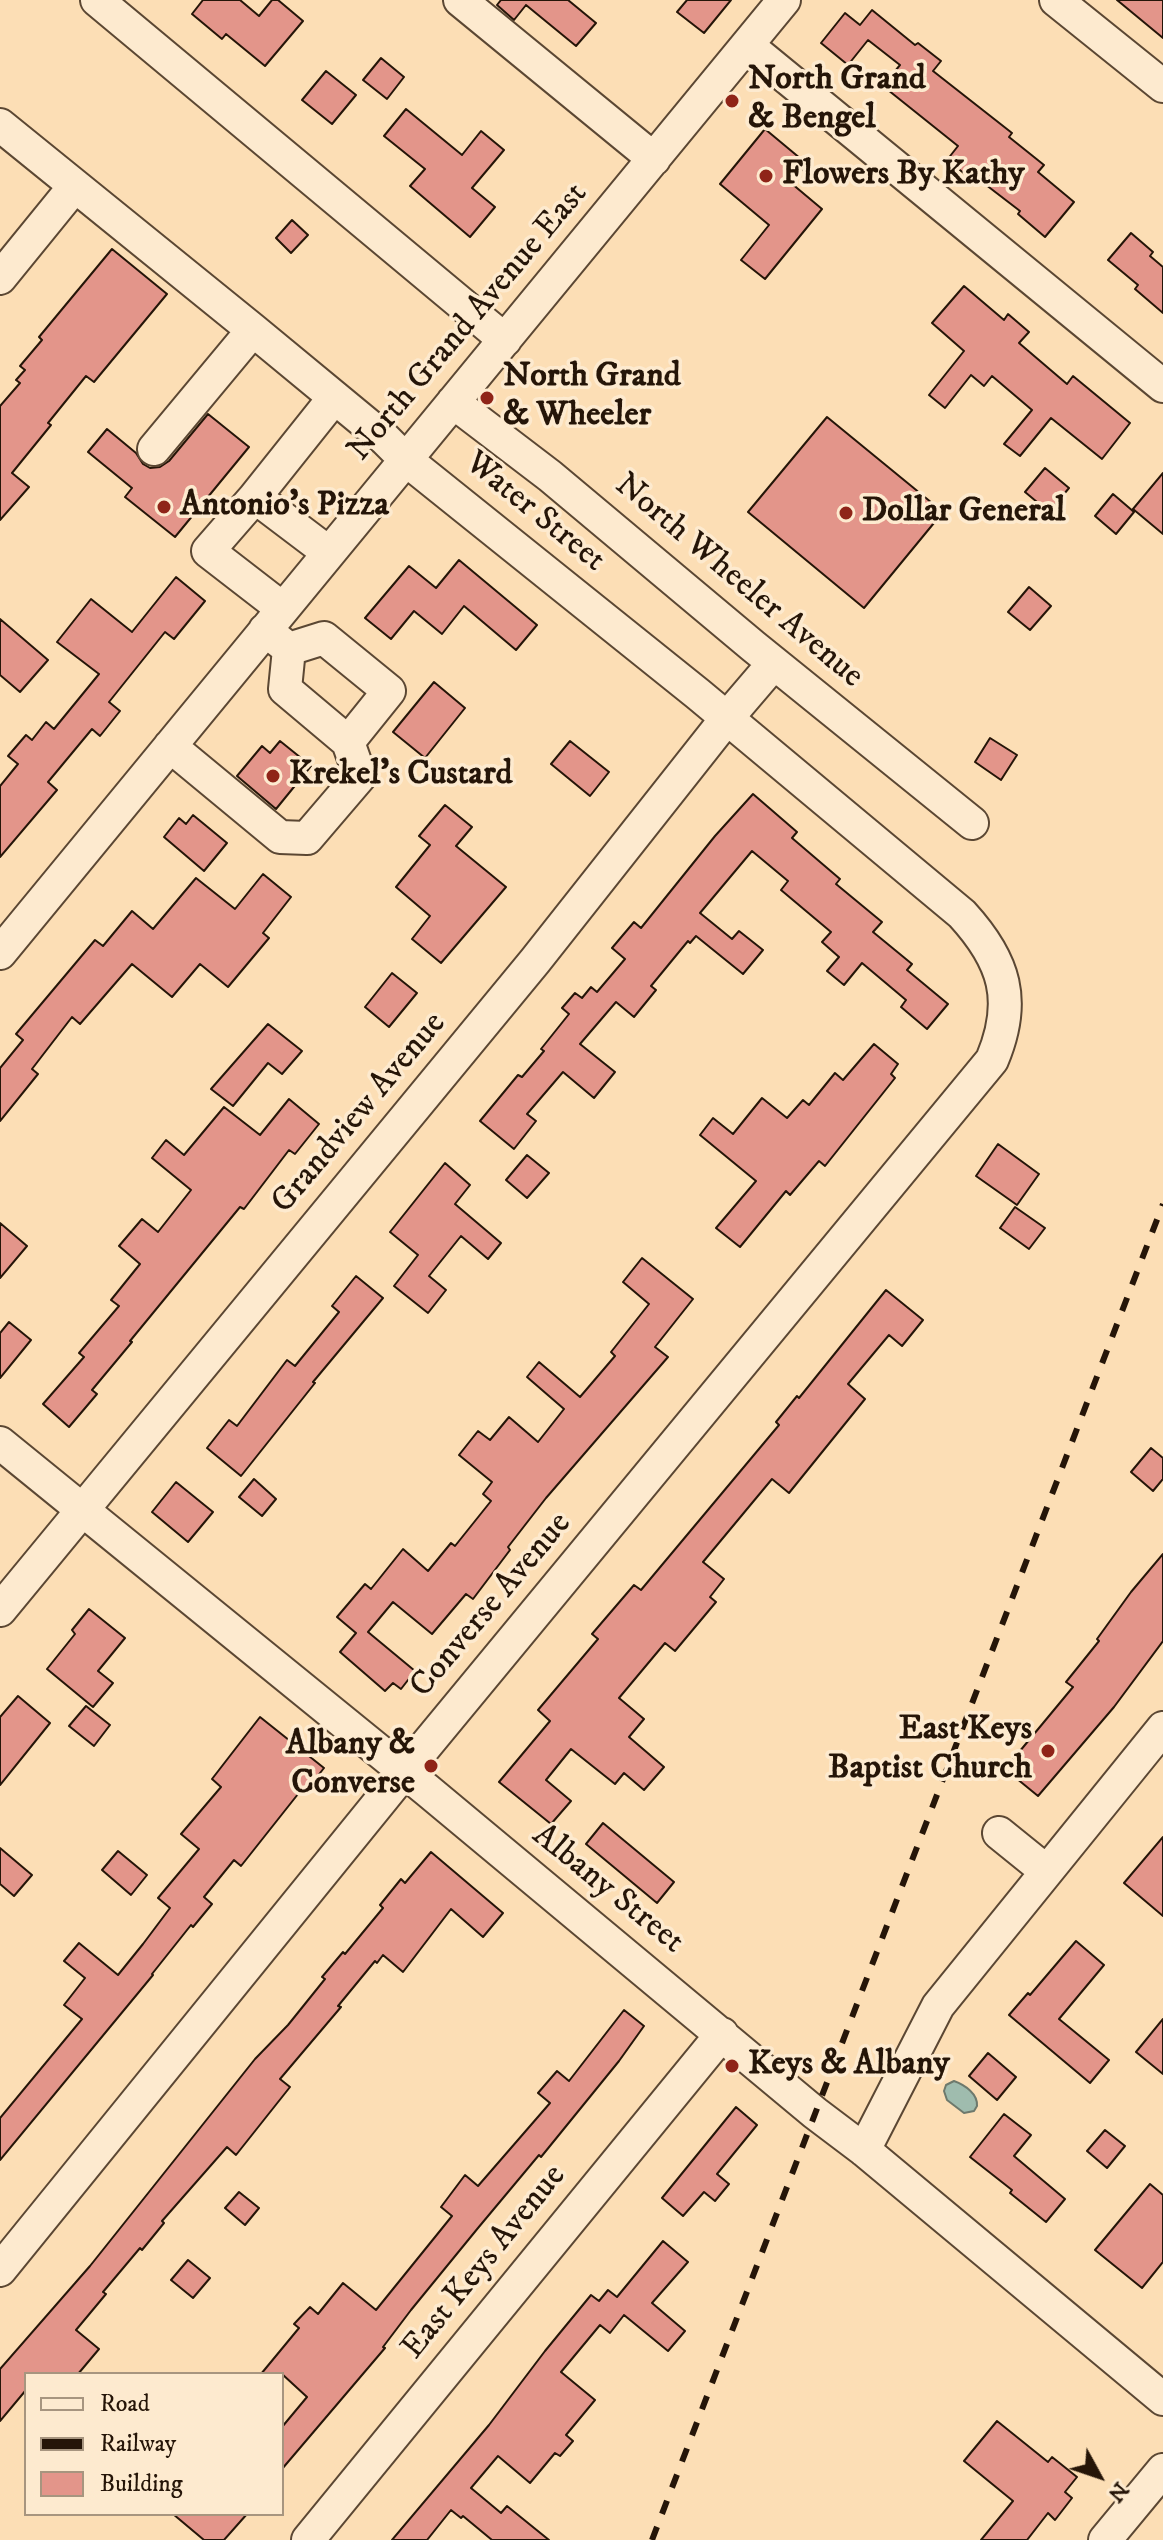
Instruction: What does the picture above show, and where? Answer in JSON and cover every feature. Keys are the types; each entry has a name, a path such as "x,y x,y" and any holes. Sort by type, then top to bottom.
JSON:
{"street":[{"path":"97,0 505,340"},
{"path":"460,0 654,159"},
{"name":"North Grand Avenue East","path":"0,953 170,746 279,629 329,553 784,0"},
{"path":"1056,0 1163,86"},
{"path":"747,45 1163,386"},
{"name":"Water Street","path":"0,125 253,330 405,459 727,718 962,914 983,936 1002,976"},
{"path":"0,278 74,187"},
{"path":"154,449 253,330"},
{"path":"334,398 208,551 279,629 324,638 389,691 348,742"},
{"name":"North Wheeler Avenue","path":"453,402 550,476 972,823"},
{"path":"255,497 329,553"},
{"path":"170,746 280,837 307,838 360,776 348,742 285,689 279,629"},
{"name":"Grandview Avenue","path":"0,1610 535,961 774,663"},
{"name":"Converse Avenue","path":"0,2270 404,1772 992,1060 1003,1033 1006,1011 1002,976"},
{"name":"Albany Street","path":"0,1443 864,2150 1163,2399"},
{"path":"864,2150 938,2006 1163,1728"},
{"path":"999,1833 1046,1871"},
{"name":"East Keys Avenue","path":"308,2540 722,2034"},
{"path":"1105,2540 1163,2470"}],"shaded area":[{"path":"954,2081 973,2094 977,2102 974,2111 964,2113 947,2100 946,2085"}],"building":[{"path":"203,0 240,0 259,16 272,0 278,0 303,21 265,66 226,34 222,39 192,14"},
{"path":"501,0 568,0 596,23 576,46 526,5 514,20 497,5"},
{"path":"687,0 731,0 704,33 677,12"},
{"path":"1117,0 1163,0 1163,38"},
{"path":"872,10 915,45 918,43 941,61 933,71 1012,133 1009,137 1044,165 1038,172 1074,202 1045,237 1018,214 1020,211 977,178 974,181 947,160 958,146 883,86 900,65 868,40 848,65 821,43 845,13 860,25"},
{"path":"381,58 404,77 387,99 363,80"},
{"path":"326,71 356,95 332,124 302,100"},
{"path":"406,109 462,155 481,131 504,150 472,188 495,207 470,237 410,186 425,169 384,136"},
{"path":"765,129 807,164 791,183 822,209 765,279 741,260 769,225 720,184"},
{"path":"292,220 308,235 291,253 276,238"},
{"path":"1131,233 1153,252 1150,256 1163,267 1163,313 1135,289 1138,285 1108,260"},
{"path":"112,249 167,294 94,382 86,376 48,423 51,425 12,473 29,487 0,520 0,406 20,383 16,380 25,370 20,366 42,340 39,337"},
{"path":"964,286 1004,320 1008,314 1029,332 1019,343 1067,384 1073,376 1130,423 1102,459 1051,418 1020,456 1004,444 1032,410 992,376 984,386 971,375 945,408 929,395 964,351 932,323"},
{"path":"208,414 249,447 175,537 125,497 132,488 88,452 107,429 136,453 143,464 150,468 160,467 169,461"},
{"path":"827,417 943,512 864,608 748,512"},
{"path":"1045,468 1069,488 1049,512 1025,492"},
{"path":"1163,473 1163,534 1133,509"},
{"path":"1113,494 1134,512 1116,534 1095,516"},
{"path":"459,560 537,625 516,650 464,606 442,634 414,611 391,639 365,618 409,566 436,588"},
{"path":"176,577 205,601 174,639 165,632 109,702 120,711 100,736 92,729 48,782 57,790 0,857 0,786 18,764 8,756 26,735 32,740 46,722 54,729 99,674 57,642 91,599 132,632"},
{"path":"1029,587 1051,606 1030,630 1008,612"},
{"path":"0,619 48,660 20,692 0,675"},
{"path":"434,682 465,708 425,758 393,732"},
{"path":"990,738 1017,755 1001,780 975,762"},
{"path":"280,741 311,766 276,809 237,776 262,746 270,753"},
{"path":"570,741 609,772 590,796 551,764"},
{"path":"753,794 797,832 792,838 840,879 836,884 882,922 873,932 912,964 907,970 948,1004 927,1029 901,1007 906,1000 862,963 844,985 827,971 839,957 822,942 831,932 781,890 788,881 752,851 700,913 732,939 739,931 763,950 743,974 696,936 690,943 688,941 651,986 656,990 634,1017 616,1002 580,1044 615,1072 594,1098 563,1072 527,1114 536,1121 514,1149 480,1121 518,1075 522,1077 544,1051 541,1049 569,1014 562,1008 575,993 582,998 591,987 597,992 625,959 612,948 634,922 641,928"},
{"path":"445,805 472,827 456,846 506,887 441,963 412,939 430,916 396,887 430,845 419,836"},
{"path":"193,815 227,843 204,871 164,837 179,818 186,824"},
{"path":"263,874 291,897 263,933 269,938 228,987 200,964 172,997 132,964 80,1024 72,1017 32,1069 38,1074 0,1121 0,1068 23,1040 16,1034 95,940 103,946 132,911 153,929 196,878 235,909"},
{"path":"392,973 417,993 389,1027 365,1007"},
{"path":"268,1024 302,1051 282,1074 268,1063 233,1106 211,1089"},
{"path":"874,1044 898,1064 891,1074 895,1078 825,1166 819,1161 790,1195 786,1191 740,1247 716,1228 756,1181 700,1135 713,1118 733,1134 762,1098 787,1118 803,1100 809,1105 835,1073 843,1080"},
{"path":"289,1099 319,1124 295,1154 289,1150 244,1209 240,1207 130,1341 92,1390 97,1394 69,1427 43,1404 84,1357 79,1353 119,1306 111,1300 140,1264 119,1246 142,1219 158,1232 191,1190 152,1158 166,1140 184,1155 224,1107 260,1135"},
{"path":"998,1144 1039,1174 1017,1205 976,1176"},
{"path":"527,1155 549,1173 527,1198 506,1180"},
{"path":"445,1163 470,1185 455,1204 501,1243 488,1259 461,1236 429,1276 446,1290 428,1313 394,1286 418,1255 390,1232"},
{"path":"1015,1207 1045,1228 1029,1249 1000,1228"},
{"path":"0,1223 27,1246 0,1278"},
{"path":"642,1258 693,1299 655,1347 668,1357 546,1498 473,1599 466,1594 432,1634 393,1602 368,1632 415,1671 401,1689 393,1683 385,1691 340,1652 356,1633 337,1617 365,1584 371,1589 403,1549 428,1571 451,1543 455,1546 491,1501 483,1494 492,1482 459,1455 478,1431 490,1440 509,1417 538,1442 564,1409 527,1377 539,1362 580,1397 615,1356 611,1352 649,1304 623,1282"},
{"path":"356,1276 383,1298 241,1476 207,1448 229,1420 237,1426 287,1360 295,1366 339,1312 332,1306"},
{"path":"886,1290 923,1320 902,1346 889,1335 848,1384 865,1399 789,1493 772,1479 703,1562 724,1579 710,1597 716,1602 675,1651 665,1643 619,1698 644,1719 629,1737 664,1767 644,1790 624,1773 615,1784 571,1749 546,1780 571,1801 551,1824 499,1782 550,1721 538,1710 598,1639 592,1634 634,1585 641,1590 779,1425 776,1422"},
{"path":"9,1322 31,1340 0,1378 0,1333"},
{"path":"1151,1448 1163,1458 1163,1479 1153,1491 1131,1472"},
{"path":"254,1479 276,1499 262,1516 239,1497"},
{"path":"176,1482 213,1512 188,1542 152,1512"},
{"path":"1163,1554 1163,1641 1114,1707 1038,1796 1005,1769 1073,1687 1066,1682 1099,1641 1097,1639 1131,1592"},
{"path":"89,1609 125,1638 98,1671 113,1683 93,1707 47,1669 75,1634 72,1630"},
{"path":"18,1696 50,1723 0,1785 0,1717"},
{"path":"86,1706 110,1725 94,1746 69,1726"},
{"path":"260,1717 324,1768 305,1792 302,1789 241,1866 234,1860 204,1897 212,1904 193,1927 191,1925 0,2160 0,2118 82,2019 64,2005 85,1978 64,1961 79,1943 118,1975 143,1944 170,1908 158,1898 199,1849 181,1834 221,1787 212,1779"},
{"path":"603,1823 674,1882 657,1903 586,1844"},
{"path":"1163,1837 1163,1916 1124,1883"},
{"path":"0,1848 32,1875 14,1896 0,1884"},
{"path":"118,1851 147,1875 131,1895 102,1870"},
{"path":"431,1852 503,1913 483,1937 451,1909 403,1972 383,1955 377,1963 375,1961 280,2079 290,2087 236,2155 227,2147 103,2292 106,2294 76,2330 99,2349 80,2372 24,2372 24,2392 0,2421 0,2369 90,2266 255,2059 288,2025 325,1979 322,1977 383,1908 380,1905 401,1879 405,1883"},
{"path":"1076,1941 1104,1965 1059,2019 1109,2060 1090,2083 1009,2015"},
{"path":"624,2010 644,2026 541,2157 539,2155 411,2310 385,2348 284,2467 284,2425 307,2397 284,2376 284,2372 263,2372 299,2328 294,2324 310,2307 318,2314 343,2283 376,2310 452,2216 441,2207 465,2175 478,2186 550,2103 538,2093 557,2071 569,2081"},
{"path":"1163,2019 1163,2074 1136,2052"},
{"path":"988,2053 1016,2077 997,2100 969,2076"},
{"path":"736,2107 757,2125 717,2174 729,2184 715,2201 704,2192 683,2216 662,2198"},
{"path":"1004,2114 1031,2135 1014,2156 1065,2199 1046,2222 970,2157"},
{"path":"1105,2130 1125,2146 1107,2168 1087,2151"},
{"path":"1150,2184 1163,2195 1163,2262 1142,2288 1095,2250"},
{"path":"239,2192 259,2208 245,2225 225,2208"},
{"path":"663,2241 688,2262 652,2303 685,2331 668,2351 624,2315 610,2333 600,2325 561,2372 595,2400 566,2435 573,2441 560,2456 555,2453 530,2483 498,2456 471,2488 501,2513 507,2506 549,2540 492,2540 451,2510 427,2540 392,2540 489,2425 591,2295 599,2301 608,2290 617,2297"},
{"path":"188,2260 210,2278 193,2298 171,2280"},
{"path":"997,2421 1048,2462 1052,2457 1077,2477 1065,2492 1072,2498 1055,2520 1048,2513 1027,2540 981,2540 1013,2501 964,2461"},
{"path":"175,2516 245,2516 224,2540 204,2540"}],"railway":[{"path":"652,2540 1163,1204"}],"place":[{"name":"North Grand & Bengel","path":"732,101"},
{"name":"Flowers By Kathy","path":"766,176"},
{"name":"North Grand & Wheeler","path":"487,398"},
{"name":"Antonio's Pizza","path":"164,507"},
{"name":"Dollar General","path":"846,513"},
{"name":"Krekel's Custard","path":"273,776"},
{"name":"East Keys Baptist Church","path":"1048,1751"},
{"name":"Albany & Converse","path":"431,1766"},
{"name":"Keys & Albany","path":"732,2066"}]}
